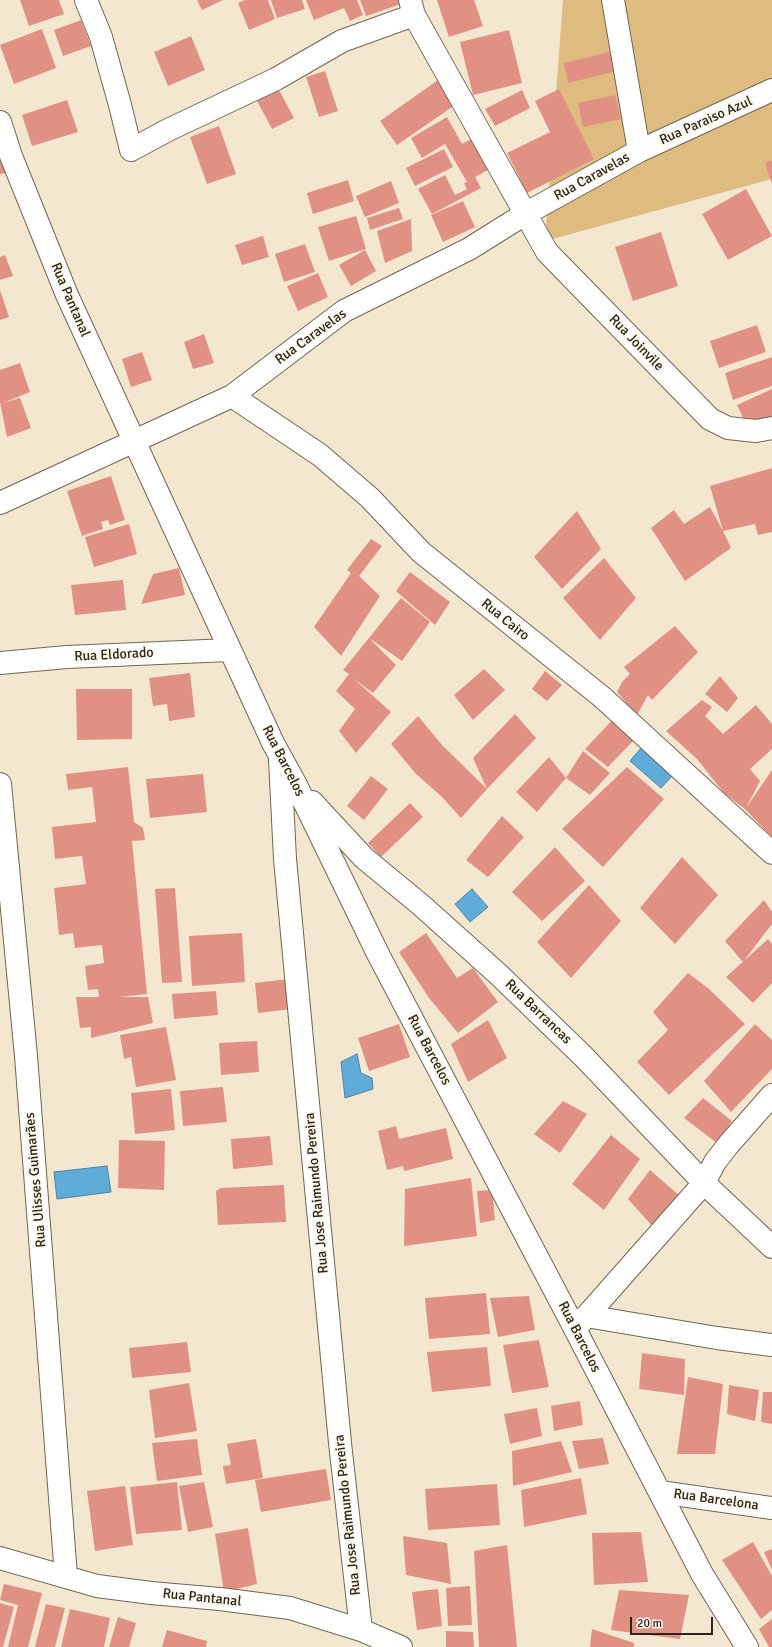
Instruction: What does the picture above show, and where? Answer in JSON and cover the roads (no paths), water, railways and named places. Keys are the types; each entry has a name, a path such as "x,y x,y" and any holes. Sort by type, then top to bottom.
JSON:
{"street":[{"path":"86,0 101,37 131,150 168,130 276,79 342,41 412,8"},
{"path":"613,0 639,151"},
{"name":"Rua Joinvile","path":"412,8 547,252 710,419 728,428 756,431 772,428"},
{"name":"Rua Paraiso Azul","path":"639,151 772,90"},
{"name":"Rua Pantanal","path":"0,122 11,156 67,295 134,441"},
{"name":"Rua Caravelas","path":"0,503 232,396 344,311 469,249 525,214 639,151"},
{"name":"Rua Cairo","path":"232,396 320,455 370,498 420,552 602,697 772,853"},
{"name":"Rua Barcelos","path":"134,441 229,650 378,954 581,1322 660,1492 702,1574 747,1647"},
{"name":"Rua Eldorado","path":"0,663 67,657 229,650"},
{"name":"Rua Jose Raimundo Pereira","path":"279,754 281,813 285,859 340,1436 361,1630"},
{"name":"Rua Ulisses Guimarães","path":"0,784 27,1064 66,1576"},
{"name":"Rua Barrancas","path":"296,785 364,858 421,905 498,974 583,1056 704,1182 772,1247"},
{"path":"581,1322 704,1182 715,1162 729,1144 772,1095"},
{"name":"Rua Barcelos","path":"581,1322 772,1345"},
{"name":"Rua Barcelona","path":"660,1492 772,1508"},
{"name":"Rua Pantanal","path":"0,1558 97,1586 151,1593 220,1598 290,1608 361,1630 401,1647"}],"water":[{"path":"641,748 673,775 661,788 630,761"},
{"path":"472,889 488,907 470,922 455,904"},
{"path":"357,1054 361,1073 372,1078 373,1089 345,1098 341,1062"},
{"path":"107,1166 111,1192 57,1199 54,1172"}]}
